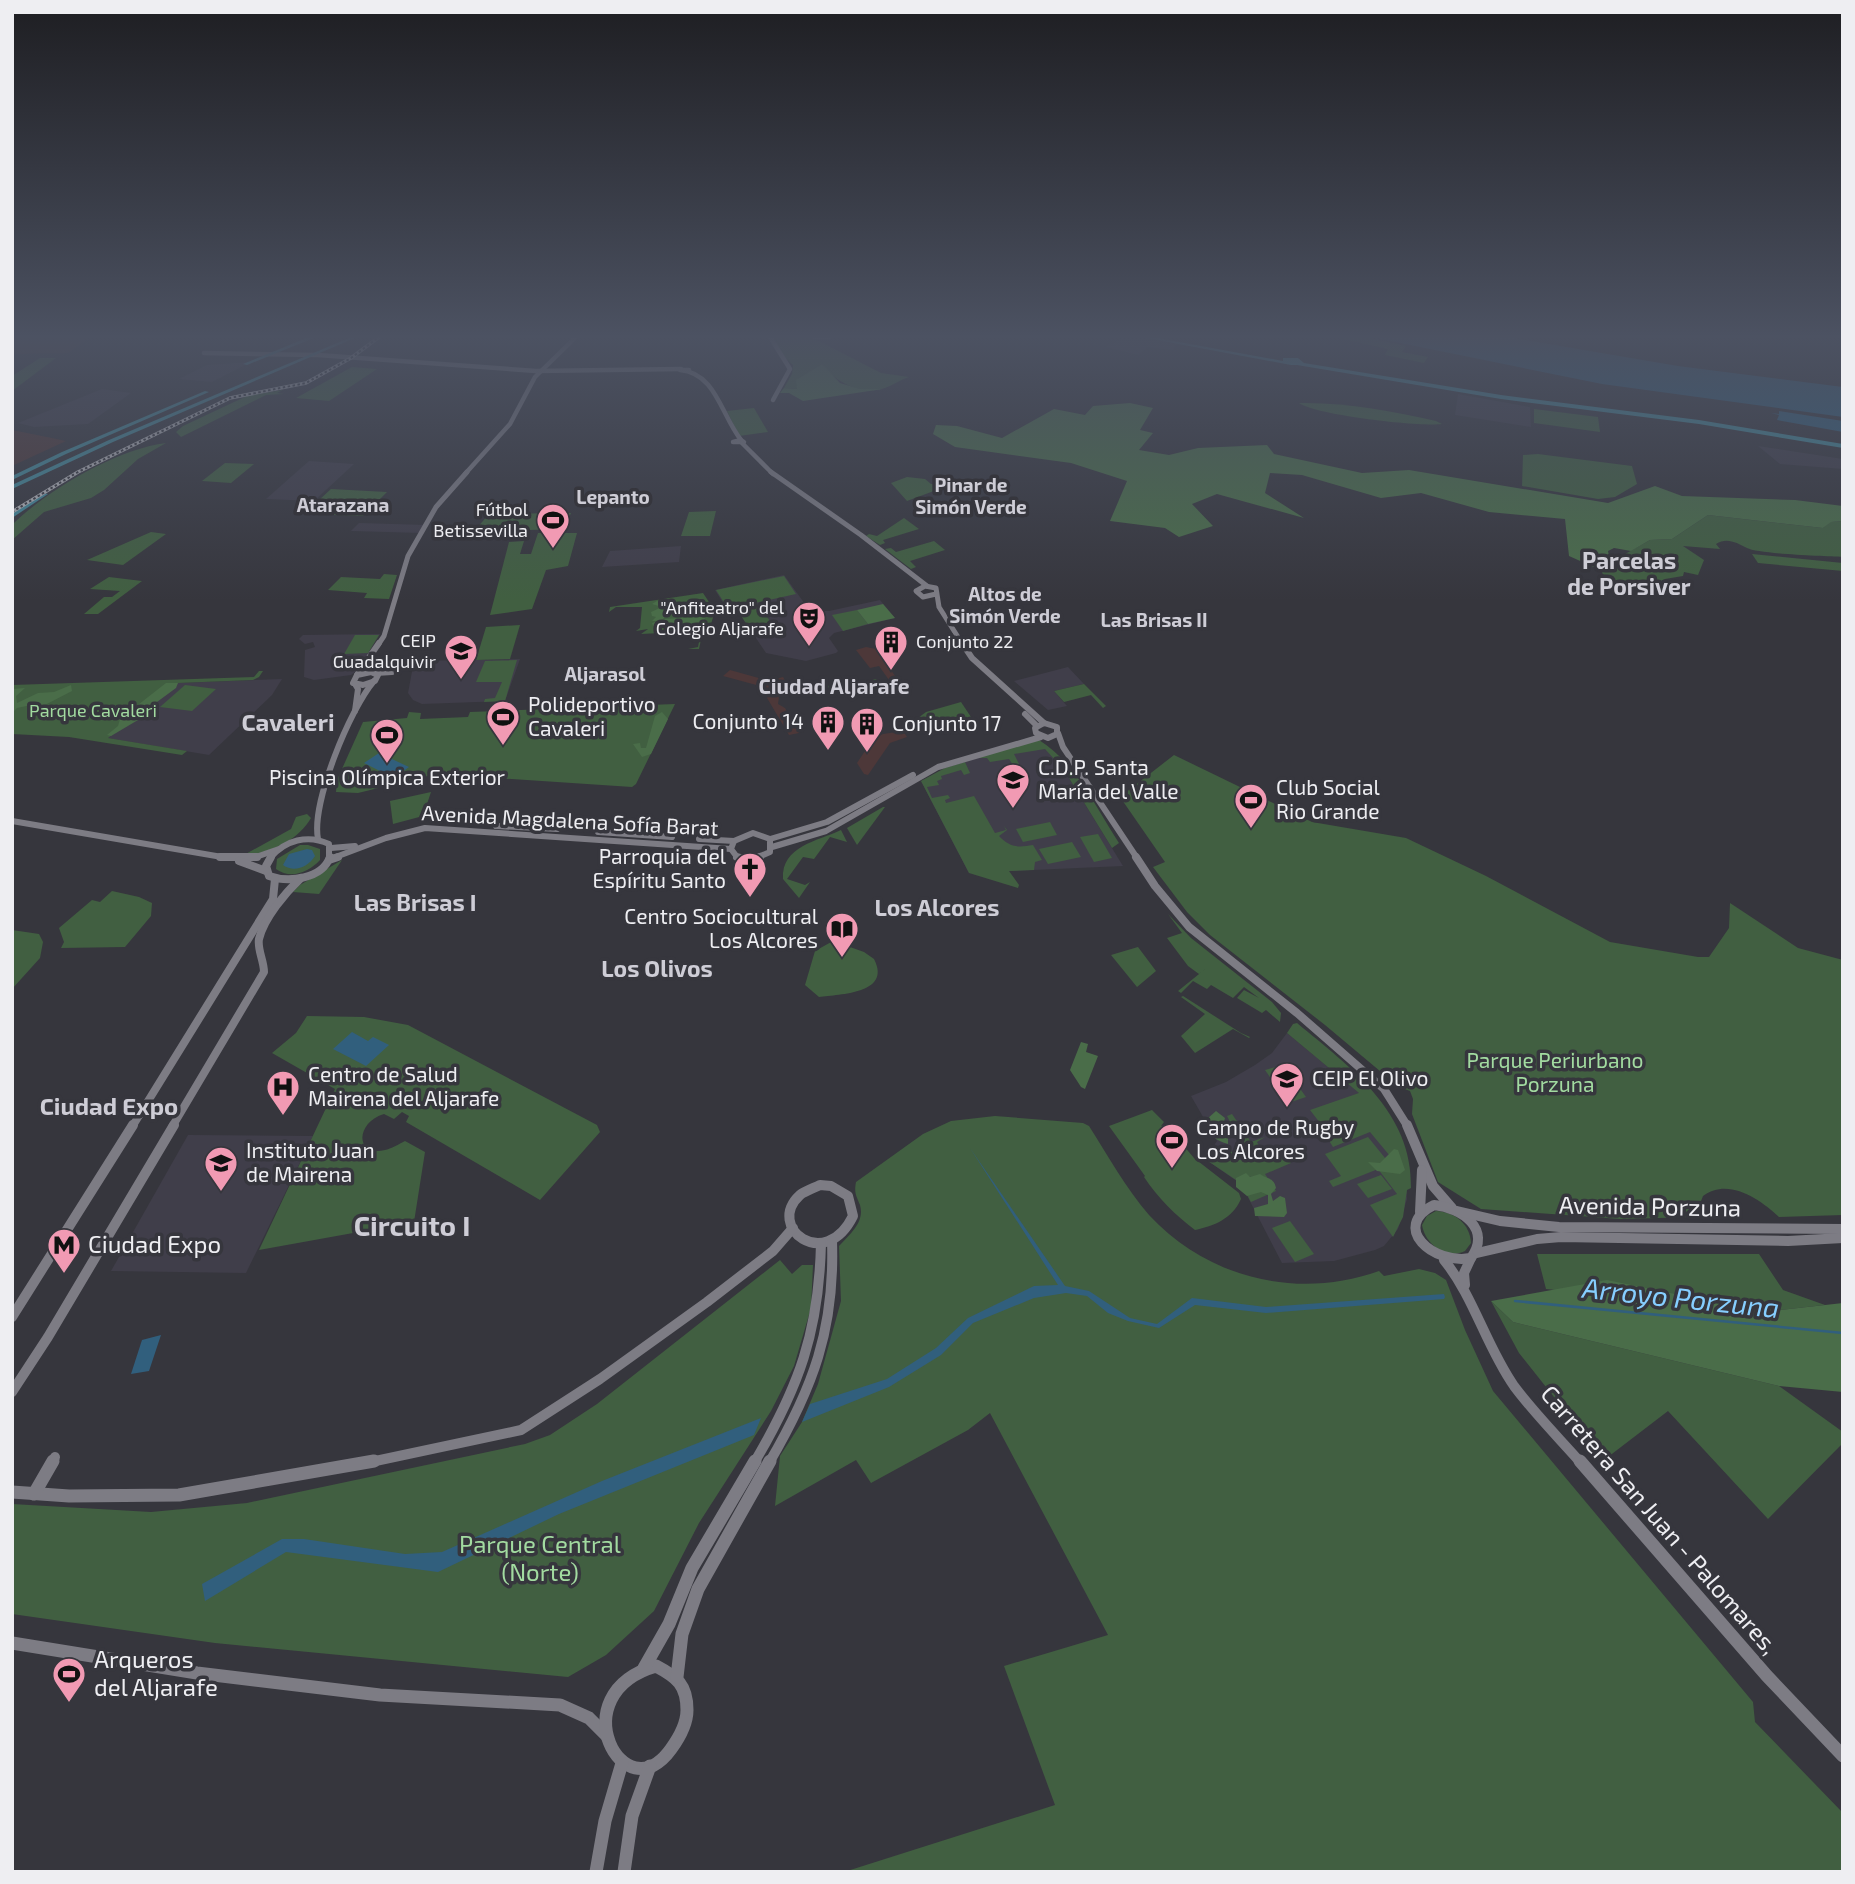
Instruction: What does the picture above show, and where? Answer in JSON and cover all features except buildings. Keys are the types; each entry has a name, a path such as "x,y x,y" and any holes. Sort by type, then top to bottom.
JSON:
{"main road":[{"path":"113,432 127,425"},
{"path":"12,478 130,425"},
{"path":"12,487 149,425"},
{"path":"1718,425 1843,444"},
{"path":"1732,425 1843,444"},
{"path":"12,516 45,494"}],"street":[{"path":"329,860 331,848 318,839 314,827 316,818 335,753 375,677 374,663 408,556 436,507 509,425"},
{"path":"730,425 738,442 794,495 927,586 936,588 939,607 954,635 972,658 1039,726 1042,737 1073,763"},
{"path":"856,536 914,580 917,593 933,608 967,660 1039,726"},
{"path":"918,589 927,586"},
{"path":"923,597 936,594"},
{"path":"354,719 358,689 353,680 380,644"},
{"path":"357,675 391,676"},
{"path":"355,684 363,685 375,677"},
{"path":"1058,733 1052,737 1042,737 956,760 913,780 826,831 771,843 753,833 734,841 731,849 737,858 751,861 765,856 771,843 835,820 932,765 1039,726 1057,727 1060,743 1149,877 1178,914 1206,943 1297,1013 1373,1079 1399,1110 1433,1186 1475,1227 1479,1241 1464,1273 1466,1295"},
{"path":"12,821 226,857 253,858 293,842 306,832 316,818"},
{"name":"Avenida Magdalena Sofía Barat","path":"331,848 353,846 403,827 426,822 734,841"},
{"name":"Avenida Magdalena Sofía Barat","path":"301,878 319,870 329,860 386,838 425,828 583,836 731,849"},
{"path":"293,842 318,839"},
{"path":"266,871 268,860 279,849"},
{"path":"226,857 266,871 275,879 301,878"},
{"path":"12,1392 48,1337 264,972 265,958 259,950 259,939 292,886 301,878"},
{"path":"12,1317 274,899 275,879"},
{"path":"1421,1160 1423,1179 1420,1212 1416,1218 1417,1235 1430,1252 1444,1260 1454,1262 1474,1255"},
{"path":"831,1186 848,1196 853,1216 845,1233 826,1242 802,1239 793,1228 790,1213 800,1195 811,1187 831,1186"},
{"path":"1420,1212 1434,1205 1455,1210"},
{"name":"Avenida Porzuna","path":"1455,1210 1509,1222 1559,1227 1843,1229"},
{"path":"12,1492 179,1495 342,1468 521,1430 600,1379 707,1302 773,1251 793,1228"},
{"name":"Avenida Porzuna","path":"1474,1255 1536,1239 1561,1237 1788,1241 1843,1238"},
{"path":"644,1668 666,1631 690,1570 779,1421 797,1382 818,1319 826,1242"},
{"path":"677,1676 682,1635 696,1594 713,1558 794,1421 811,1384 830,1322 834,1294 826,1242"},
{"name":"Carretera San Juan - Palomares,","path":"1444,1260 1462,1282 1477,1321 1514,1386 1758,1666 1843,1756"},
{"path":"34,1494 55,1457"},
{"path":"12,1643 197,1673 380,1695 560,1705 589,1718 606,1735"},
{"path":"644,1668 667,1669 677,1676 684,1688 687,1702 682,1734 663,1759 650,1766 630,1767 622,1763 614,1756 606,1735 606,1718 614,1694 630,1675 644,1668"},
{"path":"596,1872 605,1821 622,1763"},
{"path":"624,1872 632,1816 650,1766"}],"shaded area":[{"path":"26,425 71,425 34,427"},
{"path":"12,430 52,438 66,441 12,466"},
{"path":"1758,446 1843,459 1843,469 1780,464"},
{"path":"309,461 354,464 314,501 266,499"},
{"path":"359,523 427,525 422,533 351,531"},
{"path":"681,546 679,562 602,567 610,551"},
{"path":"784,575 810,611 829,611 880,600 895,618 834,633 829,638 838,651 836,653 806,661 766,653 737,610 728,611 715,590"},
{"path":"380,634 359,669 351,675 314,680 304,677 305,650 315,647 313,642 305,644 299,639 303,635"},
{"path":"866,647 876,649 910,697 899,694 879,666 870,668 856,650"},
{"name":"CEIP Guadalquivir","path":"520,659 505,701 422,704 413,700 408,693 414,661"},
{"path":"1068,667 1084,684 1054,691 1067,706 1048,710 1014,681"},
{"path":"730,670 769,681 783,677 793,693 779,697 778,704 785,708 799,733 789,735 760,686 723,676"},
{"path":"282,679 272,695 209,755 107,738 178,683"},
{"path":"903,731 907,737 890,743 868,775 864,774 857,763 873,739 883,734"},
{"name":"C.D.P. Santa María del Valle","path":"1038,740 1064,770 1123,866 969,873 921,781 945,768"},
{"path":"1287,1033 1391,1123 1406,1174 1407,1199 1398,1229 1384,1246 1375,1250 1334,1261 1282,1263 1241,1184 1205,1159 1217,1141 1191,1096 1226,1082 1255,1065 1272,1053"},
{"name":"Instituto Juan de Mairena","path":"188,1135 313,1136 246,1273 111,1271"}],"green space":[{"path":"205,425 181,437 176,432 183,426"},
{"path":"734,425 764,425 768,432 739,436"},
{"path":"936,425 957,426 1002,438 1025,425 1143,425 1140,430 1153,433 1139,450 1169,455 1198,448 1267,445 1274,454 1362,473 1409,470 1608,503 1655,486 1682,496 1795,500 1843,506 1843,521 1831,522 1823,528 1708,515 1672,539 1650,540 1631,551 1614,548 1608,551 1609,556 1596,568 1569,556 1565,519 1489,512 1421,493 1381,498 1302,475 1270,473 1265,493 1304,518 1217,494 1192,504 1213,526 1179,537 1165,528 1110,521 1127,481 1071,463 955,447 933,434"},
{"path":"1548,425 1599,425 1600,432"},
{"path":"166,443 138,459 104,490 91,498 44,512 12,540 12,525 63,485 126,453"},
{"path":"1538,454 1632,466 1637,484 1615,497 1598,499 1522,486 1523,455"},
{"path":"225,463 254,464 231,483 202,481"},
{"path":"907,477 925,479 931,484 950,485 907,501 891,483"},
{"path":"331,489 387,492 363,516 304,514"},
{"path":"716,511 710,536 681,536 689,512"},
{"path":"571,513 564,529 529,530 524,526 476,529 489,514"},
{"path":"1708,515 1823,528 1830,522 1843,521 1843,557 1764,552 1732,541 1724,541 1716,544 1720,549 1683,546 1704,560 1698,575 1684,572 1683,576 1665,579 1643,590 1621,591 1602,573 1602,567 1650,540 1672,539"},
{"path":"904,518 919,529 883,540 885,543 880,545 866,536 877,536"},
{"path":"151,532 166,534 123,565 87,560"},
{"path":"538,533 577,533 568,566 546,570 532,609 490,615 509,542 524,541 520,554 531,554"},
{"path":"934,541 945,550 910,561 916,567 911,569 885,549 891,548 896,552"},
{"path":"1752,554 1843,563 1843,571 1758,563"},
{"path":"384,574 397,575 389,599 364,598 367,593 328,590 341,577 380,579"},
{"path":"784,576 796,594 728,609 716,590"},
{"path":"109,577 142,581 98,614 84,614 104,597 112,597 120,591 90,589"},
{"path":"703,593 715,611 711,624 704,625 699,649 688,649 698,647 701,631 641,634 648,629 636,631 640,628 642,607 616,607 609,612 610,607"},
{"path":"657,601 667,604 664,609 669,612 663,619 702,617 704,620 699,621 704,624 690,627 666,621 662,626 653,626 652,623 658,621 652,621 656,617 652,616 651,612 662,607 652,604"},
{"path":"883,604 895,618 868,624 857,610"},
{"path":"760,606 773,626 751,631 738,611"},
{"path":"857,610 868,624 843,631 832,615"},
{"path":"520,625 510,659 476,660 486,627"},
{"path":"355,635 379,635 368,653 344,654"},
{"path":"517,660 505,701 484,702 485,699 495,698 502,682 476,682 485,661"},
{"name":"Parque Cavaleri","path":"259,671 263,671 253,680 178,683 108,738 187,751 182,755 69,737 12,734 12,685 254,677"},
{"path":"852,679 856,684 876,679 885,690 857,697 823,690 824,687"},
{"path":"166,683 178,683 176,688 142,713 138,720 111,736 107,735 118,726 120,719"},
{"path":"1084,684 1106,706 1103,708 1091,695 1064,702 1054,691"},
{"path":"71,685 72,691 41,707 45,710 37,716 31,716 36,710 36,704 17,708 12,713 12,689 25,688 16,696 17,703 38,693 54,692"},
{"path":"185,685 216,689 192,711 160,707"},
{"path":"961,702 971,717 926,729 918,718 926,712"},
{"name":"Polideportivo Cavaleri","path":"675,704 636,784 632,787 436,774 358,793 336,792 337,780 363,722 407,718 409,712 421,713 420,719 468,717 470,712"},
{"path":"662,712 668,719 651,754 642,757 633,744 640,743 641,748 646,748 655,716"},
{"path":"1039,740 1075,773 1119,843 1112,848 1064,770 1045,749 1014,754 1019,764 1013,765 1009,759 990,762 987,758 974,758"},
{"name":"Parque Periurbano Porzuna","path":"1174,755 1312,822 1406,838 1486,876 1610,942 1709,957 1729,928 1730,903 1798,948 1843,960 1843,1215 1779,1217 1753,1197 1723,1189 1703,1196 1698,1209 1699,1217 1620,1219 1481,1209 1438,1182 1412,1114 1413,1099 1410,1091 1399,1087 1210,935 1187,912 1153,867 1165,862 1120,797"},
{"path":"965,762 970,773 964,775 961,770 941,776 942,779 937,781 939,785 927,787 932,798 948,795 950,798 945,800 946,803 974,796 995,833 1006,830 1004,826 1007,830 999,836 1003,840 1014,846 1033,845 1042,860 1035,862 1034,870 1009,871 1019,885 1018,888 969,873 921,781 945,768"},
{"path":"431,792 423,816 393,824 390,801"},
{"path":"885,807 857,845 847,828"},
{"path":"307,814 311,818 290,840 272,849 242,856 291,829 296,817"},
{"path":"1050,822 1057,835 1023,842 1016,829"},
{"path":"841,830 847,842 830,837 814,859 803,857 787,879 805,885 810,882 799,898 783,879 788,859 803,846"},
{"path":"1098,834 1112,858 1094,862 1080,837"},
{"path":"1072,842 1081,857 1048,864 1039,849"},
{"path":"300,845 320,849 320,860 300,873 288,874 276,869 277,859"},
{"path":"342,860 319,894 293,892 300,885"},
{"path":"112,891 152,903 151,916 125,947 61,948 64,942 59,928 92,900 100,902"},
{"path":"1168,914 1191,938 1272,1002 1281,1013 1280,1022 1266,1010 1262,1013 1237,998 1244,990 1259,998 1244,987 1233,998 1211,985 1207,989 1193,981 1181,993 1178,991 1209,966 1199,974 1188,966 1167,938 1182,933"},
{"path":"12,930 39,934 43,942 40,958 12,989"},
{"path":"833,941 864,952 874,959 878,971 870,986 850,993 819,997 805,985 815,951"},
{"path":"1138,947 1156,971 1137,987 1111,955"},
{"path":"1181,997 1250,1037 1249,1038 1233,1029 1195,1053 1181,1036 1205,1014"},
{"path":"307,1016 364,1017 408,1025 597,1125 600,1132 540,1200 406,1122 409,1116 402,1112 394,1119 384,1114 375,1118 364,1131 362,1138 368,1148 375,1151 385,1150 405,1141 425,1152 414,1222 259,1250 335,1089 272,1053 296,1033"},
{"path":"1297,1023 1375,1094 1390,1114 1401,1136 1409,1161 1411,1188 1407,1190 1403,1217 1393,1237 1370,1205 1397,1194 1378,1169 1333,1187 1329,1181 1341,1176 1325,1154 1368,1137 1385,1158 1390,1156 1370,1132 1333,1147 1328,1139 1330,1136 1310,1110 1359,1093 1287,1033 1293,1024"},
{"path":"1081,1042 1088,1044 1086,1052 1098,1056 1085,1089 1070,1070"},
{"path":"1283,1065 1306,1097 1288,1103 1265,1070"},
{"path":"1152,1110 1164,1122 1161,1126 1166,1125 1194,1158 1239,1193 1241,1199 1237,1206 1222,1221 1195,1230 1155,1192 1109,1126"},
{"path":"1216,1111 1225,1118 1223,1125 1228,1133 1228,1144 1209,1132 1207,1119"},
{"path":"1232,1114 1251,1142 1265,1137 1257,1142 1262,1151 1244,1149 1227,1116"},
{"path":"995,1116 1083,1123 1089,1126 1149,1215 1173,1237 1199,1255 1227,1268 1256,1278 1287,1283 1349,1280 1379,1271 1384,1276 1419,1269 1435,1273 1446,1280 1493,1391 1753,1702 1755,1722 1843,1813 1843,1872 844,1872 1055,1805 1004,1666 1108,1635 990,1413 968,1430 871,1483 856,1460 775,1506 780,1456 802,1422 818,1384 841,1301 839,1246 856,1227 860,1217 856,1182 923,1134 951,1121"},
{"path":"1214,1146 1238,1154 1239,1160 1244,1160 1243,1154 1262,1157 1282,1151 1291,1163 1265,1174 1276,1191 1251,1202 1241,1184 1253,1177 1241,1176 1236,1180 1205,1159"},
{"path":"1394,1149 1398,1150 1405,1170 1400,1174 1377,1171 1368,1162 1380,1163"},
{"path":"1246,1173 1250,1177 1260,1174 1274,1182 1276,1188 1271,1194 1273,1201 1280,1196 1285,1198 1287,1213 1284,1217 1255,1216 1254,1208 1268,1204 1268,1195 1261,1192 1247,1196 1236,1187 1236,1178"},
{"path":"1381,1175 1392,1189 1368,1198 1357,1184"},
{"path":"1436,1211 1455,1217 1468,1230 1471,1243 1465,1251 1444,1252 1427,1238 1422,1225 1427,1216"},
{"path":"1290,1221 1314,1254 1295,1262 1272,1228"},
{"path":"1537,1254 1759,1254 1783,1290 1825,1305 1762,1312 1546,1289"},
{"name":"Parque Central (Norte)","path":"780,1260 792,1274 802,1265 813,1265 811,1308 794,1366 771,1411 699,1523 654,1611 606,1655 568,1677 215,1643 12,1614 12,1504 151,1512 247,1503 525,1444 550,1435 597,1404"},
{"path":"1607,1280 1762,1312 1843,1303 1843,1392 1779,1386 1513,1322 1491,1301"},
{"path":"1491,1301 1513,1322 1779,1386 1843,1432 1843,1443 1768,1519 1668,1411 1604,1460 1519,1353"}],"water":[{"path":"1804,425 1843,425 1843,432"},
{"name":"Piscina Olímpica Exterior","path":"379,753 409,767 394,778 364,763"},
{"path":"312,850 315,856 305,866 292,869 283,865 289,854"},
{"path":"352,1032 368,1041 373,1037 389,1045 366,1066 333,1049"},
{"path":"970,1148 1065,1286 1089,1291 1130,1318 1157,1324 1192,1298 1266,1307 1444,1294 1445,1297 1266,1313 1195,1305 1159,1328 1108,1313 1087,1296 1066,1293 1034,1298 973,1323 941,1355 889,1387 802,1422 810,1404 887,1379 936,1348 968,1318 1034,1286 1058,1285"},
{"path":"161,1335 149,1371 131,1374 142,1340"},
{"path":"761,1418 754,1435 559,1514 438,1572 286,1552 205,1601 202,1584 282,1539 304,1539 405,1554 442,1552 602,1481"}],"waterway":[{"name":"Arroyo Porzuna","path":"1515,1301 1843,1333"}],"railway":[{"path":"12,512 78,472 175,425"}],"place":[{"name":"Fútbol Betissevilla","path":"553,550"},
{"name":"\"Anfiteatro\" del Colegio Aljarafe","path":"809,648"},
{"name":"Conjunto 22","path":"891,672"},
{"name":"CEIP Guadalquivir","path":"461,681"},
{"name":"Polideportivo Cavaleri","path":"503,747"},
{"name":"Conjunto 14","path":"828,752"},
{"name":"Conjunto 17","path":"867,754"},
{"name":"Piscina Olímpica Exterior","path":"387,765"},
{"name":"C.D.P. Santa María del Valle","path":"1013,810"},
{"name":"Club Social Rio Grande","path":"1251,830"},
{"name":"Parroquia del Espíritu Santo","path":"750,899"},
{"name":"Centro Sociocultural Los Alcores","path":"842,959"},
{"name":"CEIP El Olivo","path":"1287,1109"},
{"name":"Centro de Salud Mairena del Aljarafe","path":"283,1117"},
{"name":"Campo de Rugby Los Alcores","path":"1172,1170"},
{"name":"Instituto Juan de Mairena","path":"221,1193"},
{"name":"Ciudad Expo","path":"64,1275"},
{"name":"Arqueros del Aljarafe","path":"69,1704"}],"district":[{"name":"Pinar de Simón Verde","path":"971,496"},
{"name":"Lepanto","path":"613,497"},
{"name":"Atarazana","path":"343,505"},
{"name":"Parcelas de Porsiver","path":"1629,574"},
{"name":"Altos de Simón Verde","path":"1005,605"},
{"name":"Las Brisas II","path":"1154,620"},
{"name":"Aljarasol","path":"605,674"},
{"name":"Ciudad Aljarafe","path":"834,687"},
{"name":"Cavaleri","path":"288,723"},
{"name":"Las Brisas I","path":"415,903"},
{"name":"Los Alcores","path":"937,908"},
{"name":"Los Olivos","path":"657,969"},
{"name":"Ciudad Expo","path":"109,1107"},
{"name":"Circuito I","path":"412,1226"}]}
